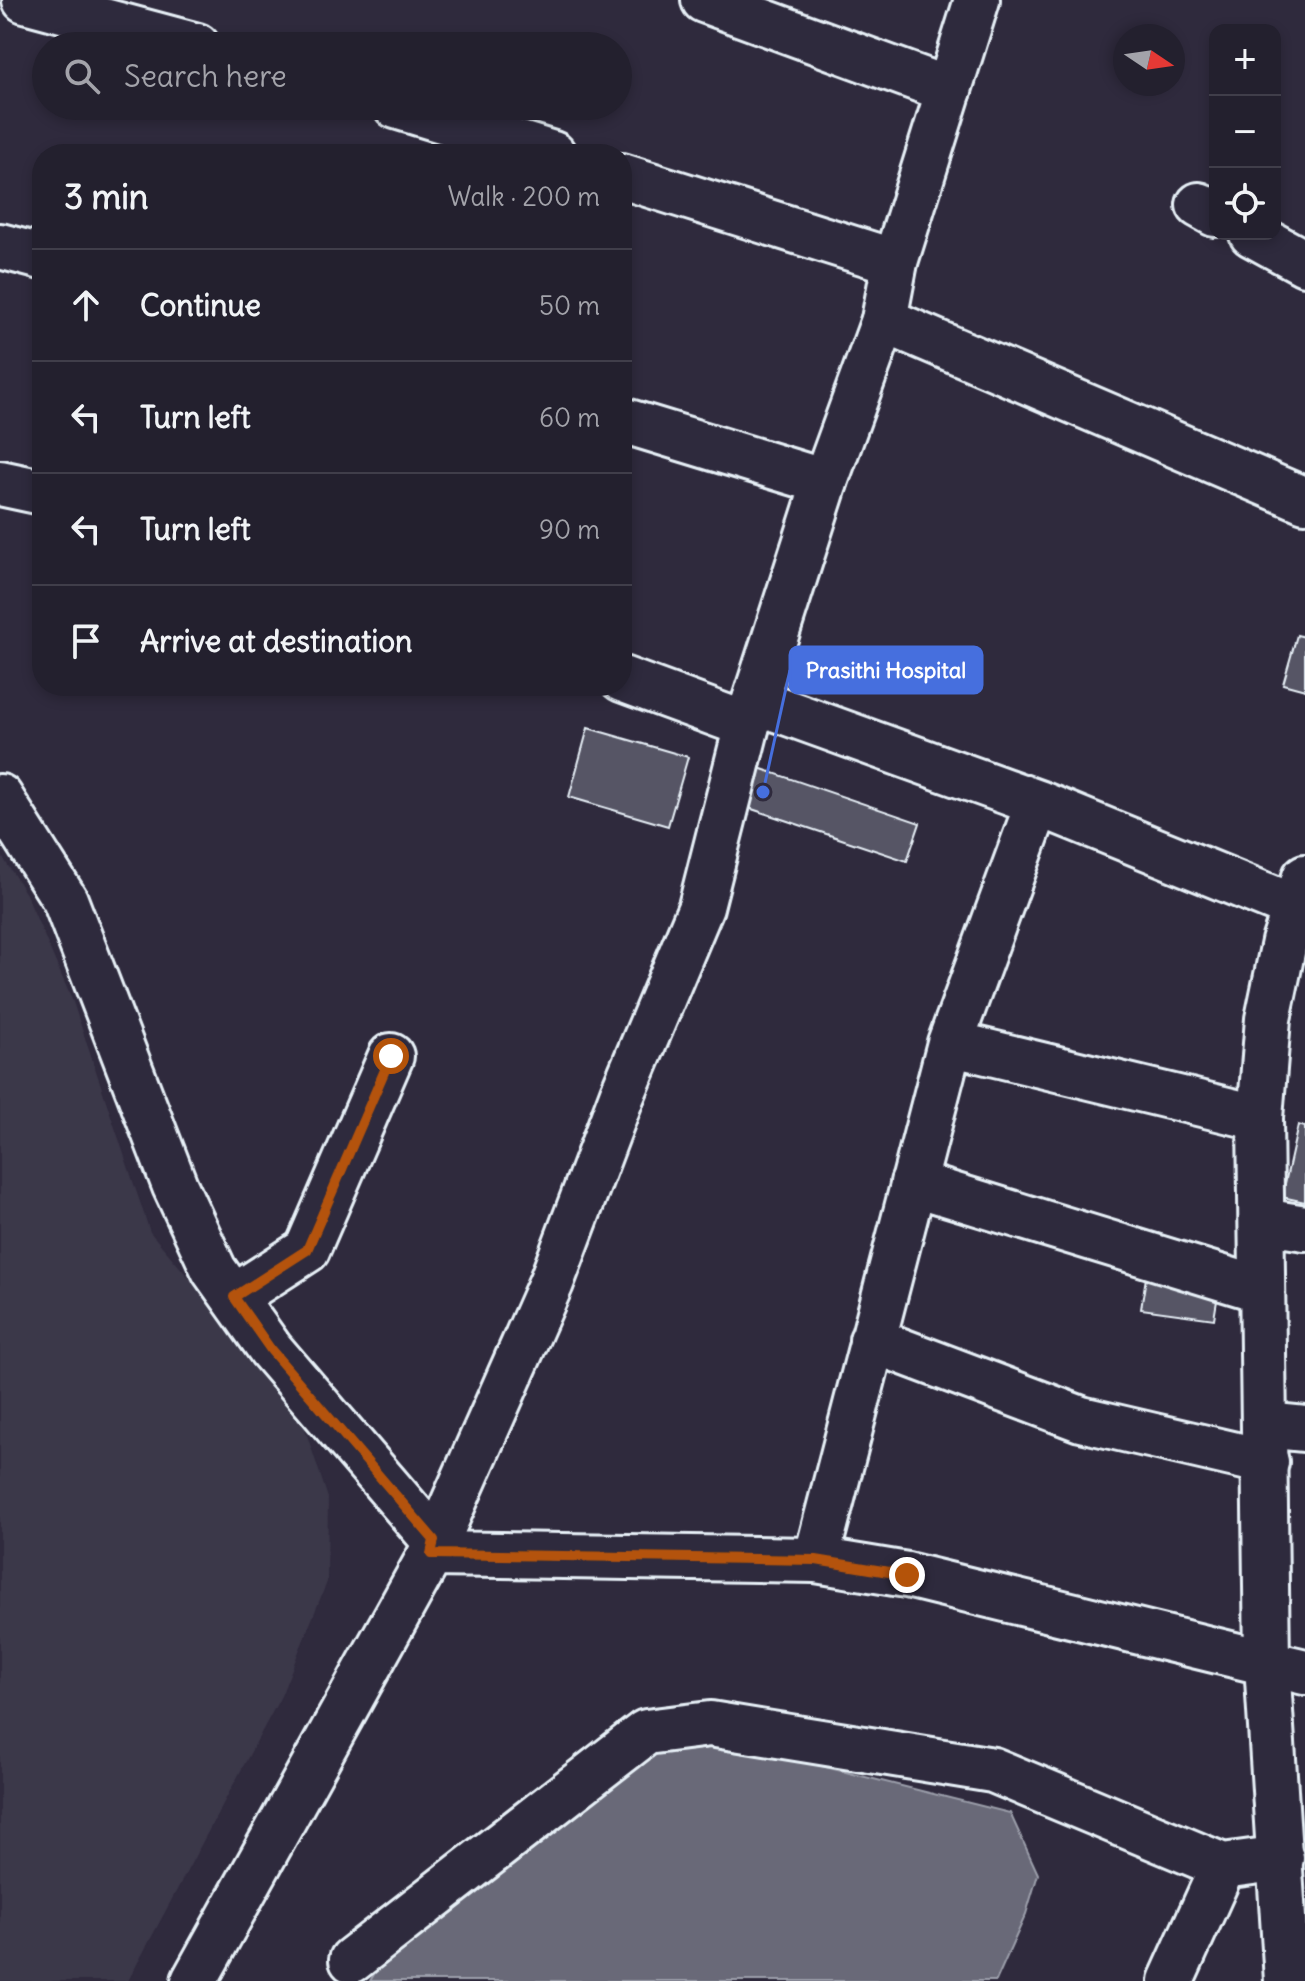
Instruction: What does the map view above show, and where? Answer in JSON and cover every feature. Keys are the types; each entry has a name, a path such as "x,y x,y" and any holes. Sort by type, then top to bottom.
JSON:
{"street":[{"path":"25,0 131,12 170,32"},
{"path":"704,0 949,90"},
{"path":"194,1981 432,1547 551,1283 622,1095 701,907 751,713 825,482 884,320 895,262 977,0"},
{"path":"442,120 520,144"},
{"path":"632,179 895,262"},
{"path":"1263,240 1305,263"},
{"path":"0,246 32,254"},
{"path":"884,320 1305,500"},
{"path":"632,423 825,482"},
{"path":"0,483 32,490"},
{"path":"632,682 751,713 1038,803 1297,919 1268,1019 1260,1118 1262,1290 1278,1439 1286,1667 1281,1858 1287,1981"},
{"path":"0,797 65,900 175,1186 214,1270 271,1350 432,1547 816,1560 907,1575 1286,1667"},
{"path":"816,1560 950,1043 1038,803"},
{"path":"950,1043 1260,1118"},
{"path":"234,1297 307,1250 391,1056"},
{"path":"913,1183 1262,1290"},
{"path":"1262,1221 1305,1228"},
{"path":"872,1340 1081,1419 1278,1439"},
{"path":"352,1960 646,1732 710,1724 993,1770 1223,1866 1281,1858"},
{"path":"1171,1981 1223,1866"}],"shaded area":[{"path":"0,853 26,894 73,1002 150,1232 297,1405 328,1498 327,1582 281,1696 128,1981 0,1981"}],"water":[{"path":"665,1744 741,1746 1010,1813 1038,1874 1026,1914 996,1981 370,1981 384,1958"}],"building":[{"path":"1297,635 1305,637 1305,690 1283,684"},
{"path":"588,728 688,757 668,826 569,797"},
{"path":"747,764 920,823 907,861 734,803"},
{"path":"1298,1125 1305,1127 1305,1202 1282,1197"},
{"path":"1149,1259 1222,1270 1214,1319 1141,1309"}],"place":[{"name":"Prasithi Hospital","path":"763,792"}],"route":[{"path":"391,1056 307,1250 234,1297 271,1350 434,1540 431,1554 816,1560 907,1575"}]}
